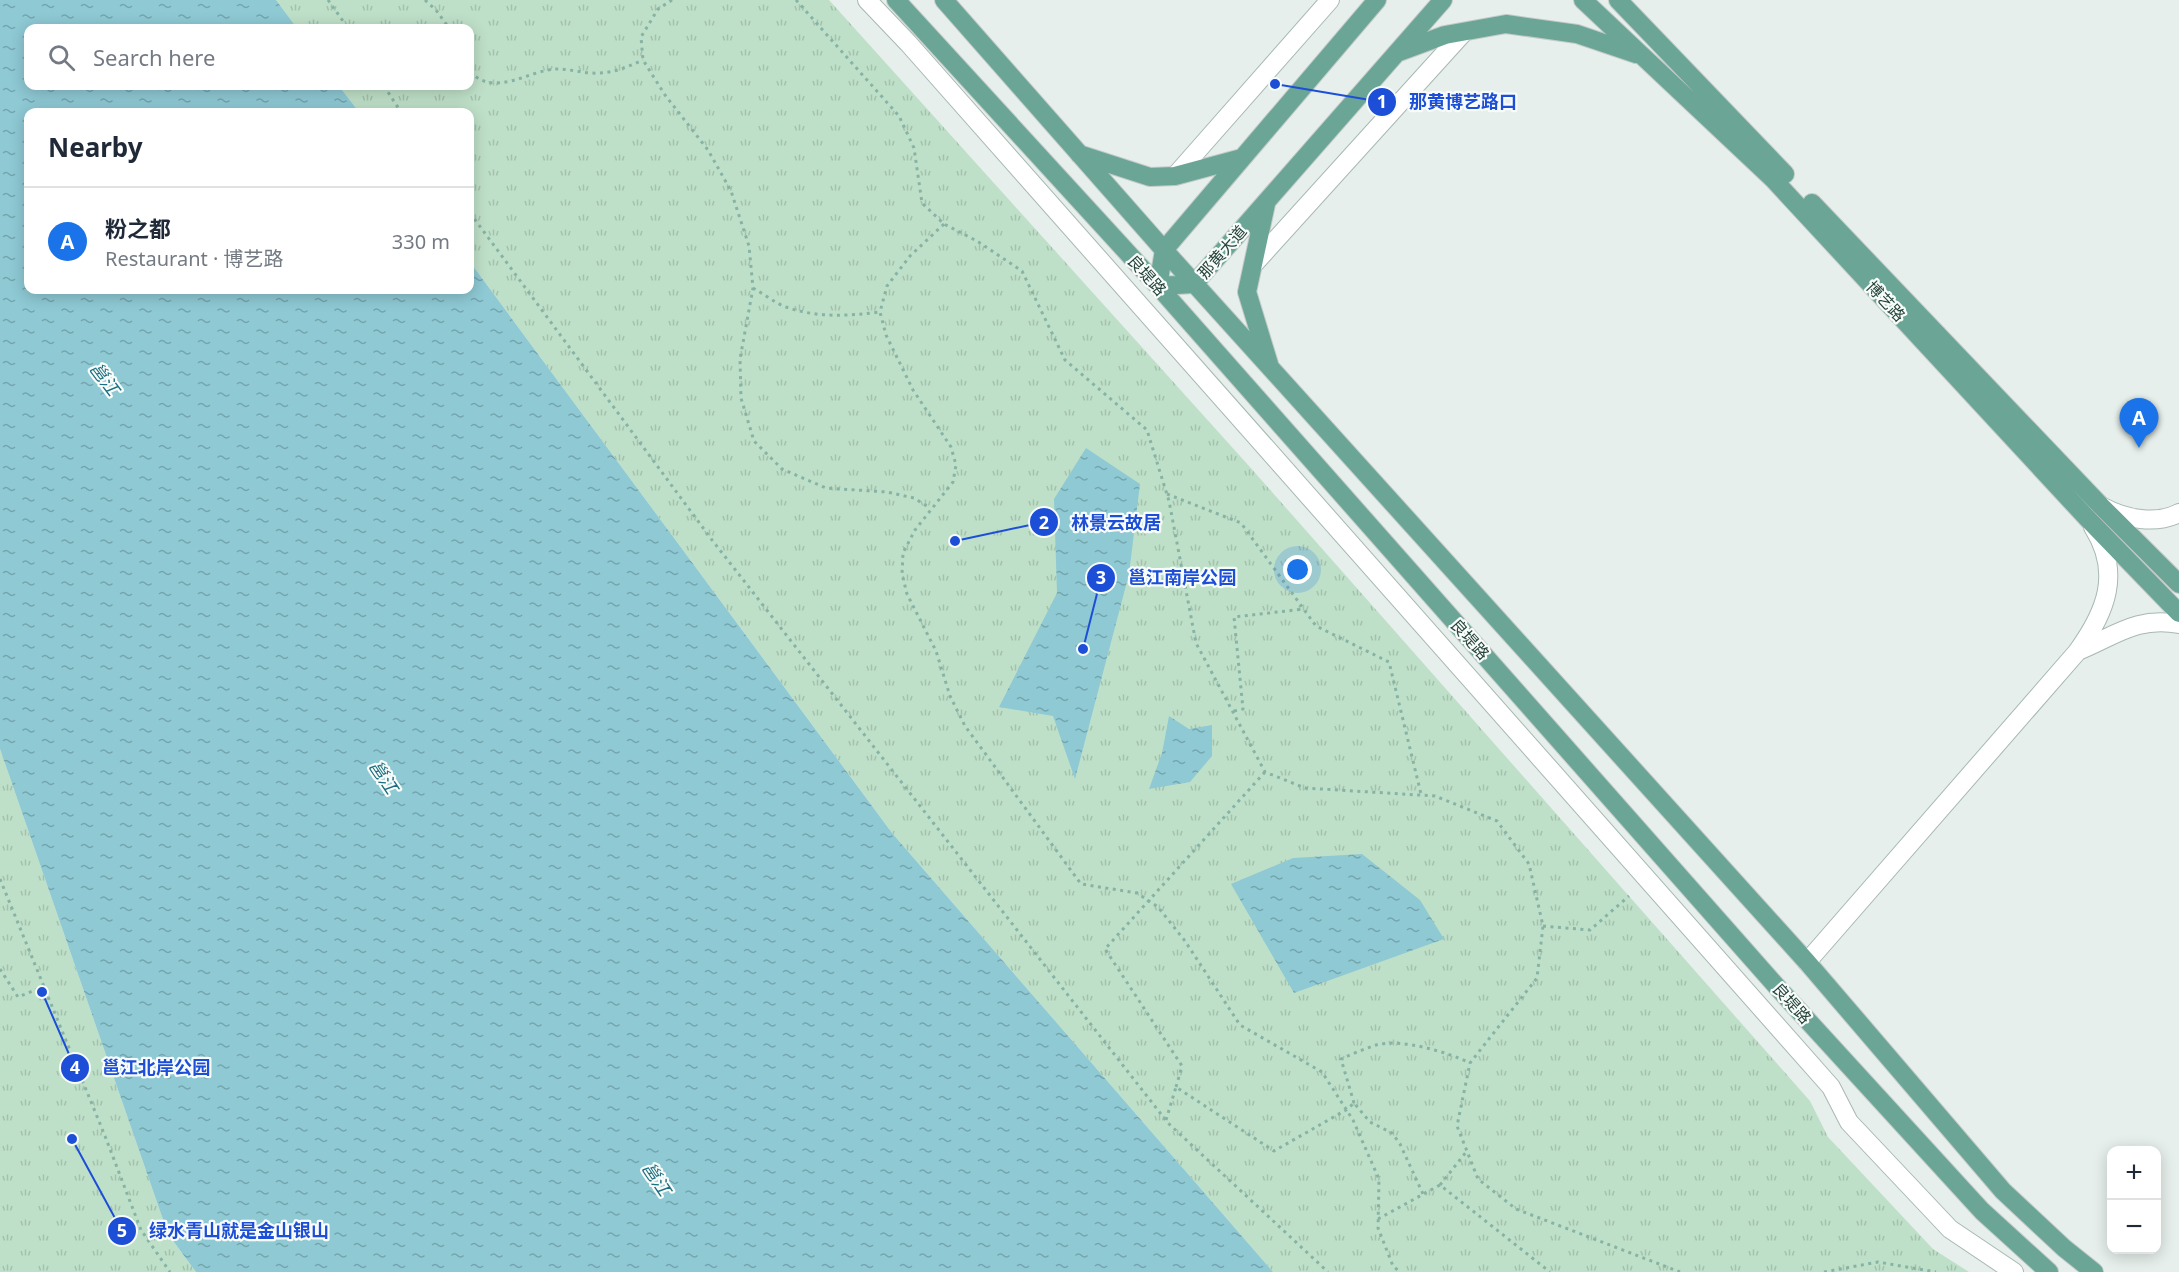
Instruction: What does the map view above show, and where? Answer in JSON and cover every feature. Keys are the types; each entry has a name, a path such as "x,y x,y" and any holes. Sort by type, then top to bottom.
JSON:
{"main road":[{"name":"良堤路","path":"896,0 1158,286 1786,996 1982,1211 2049,1272"},
{"name":"良堤路","path":"944,0 1194,284 1807,962 2003,1191 2064,1248 2094,1272"},
{"name":"那黄大道","path":"1158,286 1194,284 1443,0"},
{"name":"博艺路","path":"1583,0 1773,178 2086,517 2179,613"},
{"name":"博艺路","path":"1618,0 1629,7 2102,506 2179,584"},
{"path":"1158,286 1164,250 1371,4"},
{"path":"1397,52 1445,35 1506,24 1577,34 1643,56"},
{"path":"1078,153 1150,177 1175,176 1242,158"},
{"path":"1266,201 1247,292 1270,368"}],"street":[{"path":"867,0 963,105 1824,1078 1849,1122 1950,1229 2014,1272"},
{"path":"1175,176 1330,0"},
{"path":"1253,265 1464,32"},
{"path":"2102,506 2117,515 2138,519 2179,513"},
{"path":"1807,962 2077,652 2091,632 2106,600 2109,577 2105,551 2086,517"},
{"path":"2077,652 2128,627 2153,622 2179,624"}],"path":[{"path":"328,0 345,24"},
{"path":"425,0 446,24"},
{"path":"672,0 657,9 642,37 643,60 665,95 708,150 731,191 749,246 753,288 740,359 741,398 754,441 782,469 826,488 887,492 914,498 931,508"},
{"path":"796,0 899,116 914,148 922,203 944,224 977,241 1022,271 1065,360 1147,430 1167,494 1196,643 1265,772 1305,788 1435,796 1497,821 1529,864 1543,926 1537,978 1470,1063 1457,1126 1478,1179 1516,1209 1680,1272"},
{"path":"474,76 491,83 510,82 556,69 597,73 612,72 643,60"},
{"path":"387,90 398,108"},
{"path":"474,218 712,540 1166,1120 1328,1272"},
{"path":"944,224 910,256 887,286 880,312 886,335 913,390 951,447 956,465 953,482 915,530 903,553 902,574 907,594 936,651 951,696 965,726 1081,884 1137,893 1158,907 1185,941 1240,1025 1322,1072 1353,1120 1379,1179 1378,1228 1393,1266 1400,1272"},
{"path":"753,288 784,307 814,315 843,316 880,312"},
{"path":"1167,494 1241,523 1316,626 1389,662 1421,795"},
{"path":"1233,711 1243,709 1234,617 1304,609"},
{"path":"1166,1120 1182,1066 1105,949 1265,772"},
{"path":"0,879 45,986 141,1230 170,1272"},
{"path":"1543,926 1590,930 1629,896"},
{"path":"0,969 18,997 45,986"},
{"path":"1423,1194 1400,1144 1392,1133 1370,1122 1354,1103 1341,1059 1377,1045 1393,1043 1447,1052 1470,1063"},
{"path":"1176,1086 1274,1151 1346,1110 1354,1103"},
{"path":"1378,1219 1440,1185 1467,1151"},
{"path":"1440,1185 1550,1272"},
{"path":"1824,1272 1878,1262 1936,1272"},
{"path":"1542,1272 1545,1268"}],"green space":[{"path":"276,0 829,0 1249,466 1810,1101 1828,1137 1933,1249 1969,1272 1273,1272 892,833 474,267 474,108 356,108 342,90 474,90 474,24 294,24"},
{"path":"0,749 168,1234 196,1272 0,1272"}],"water":[{"name":"邕江","path":"0,0 276,0 294,24 24,24 24,90 342,90 356,108 24,108 24,294 474,294 474,267 892,833 1273,1272 196,1272 168,1234 0,749"},
{"path":"1086,448 1140,484 1129,574 1075,779 1053,716 999,707 1057,593 1054,499"},
{"path":"1169,716 1189,729 1212,725 1212,756 1190,782 1149,789 1162,753"},
{"path":"1362,854 1420,900 1444,939 1294,993 1231,884 1293,858"}],"place":[{"name":"那黄博艺路口","path":"1275,84"},
{"name":"粉之都","path":"2139,448"},
{"name":"林景云故居","path":"955,541"},
{"name":"邕江南岸公园","path":"1083,649"},
{"name":"邕江北岸公园","path":"42,992"},
{"name":"绿水青山就是金山银山","path":"72,1139"}]}
